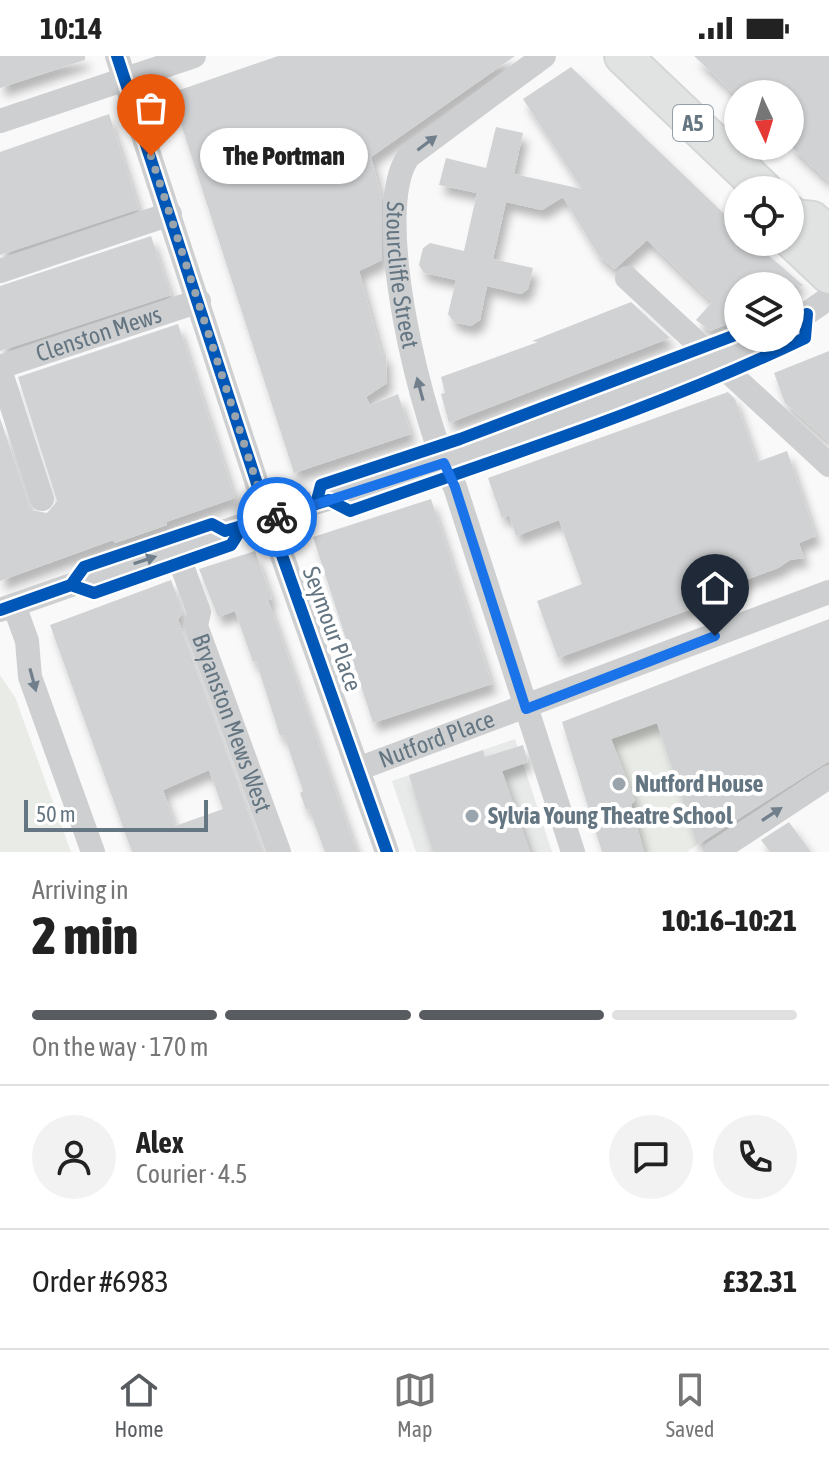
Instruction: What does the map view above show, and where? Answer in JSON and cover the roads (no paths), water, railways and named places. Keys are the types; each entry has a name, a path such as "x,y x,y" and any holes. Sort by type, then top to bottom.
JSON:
{"highway":[{"name":"A5","path":"623,56 749,176"},
{"path":"804,218 812,220 829,236"},
{"path":"804,251 829,275"}],"street":[{"name":"Seymour Place","path":"117,56 269,519 387,852"},
{"path":"0,121 194,56"},
{"name":"Stourcliffe Street","path":"544,56 409,156 401,167 395,224 408,335 436,447 455,487 573,852"},
{"path":"0,271 170,214"},
{"path":"627,278 829,465"},
{"path":"804,315 829,298"},
{"name":"Clenston Mews","path":"0,369 199,301"},
{"path":"93,852 30,677 27,641 7,608 444,463 736,352"},
{"path":"0,369 42,499"},
{"name":"Bryanston Mews West","path":"176,550 199,612 196,626 279,852"},
{"name":"Nutford Place","path":"358,769 526,709 829,592"},
{"path":"715,852 829,777"}],"place":[{"name":"The Portman","path":"151,156"},
{"name":"Nutford House","path":"619,784"},
{"name":"Sylvia Young Theatre School","path":"472,816"}]}
